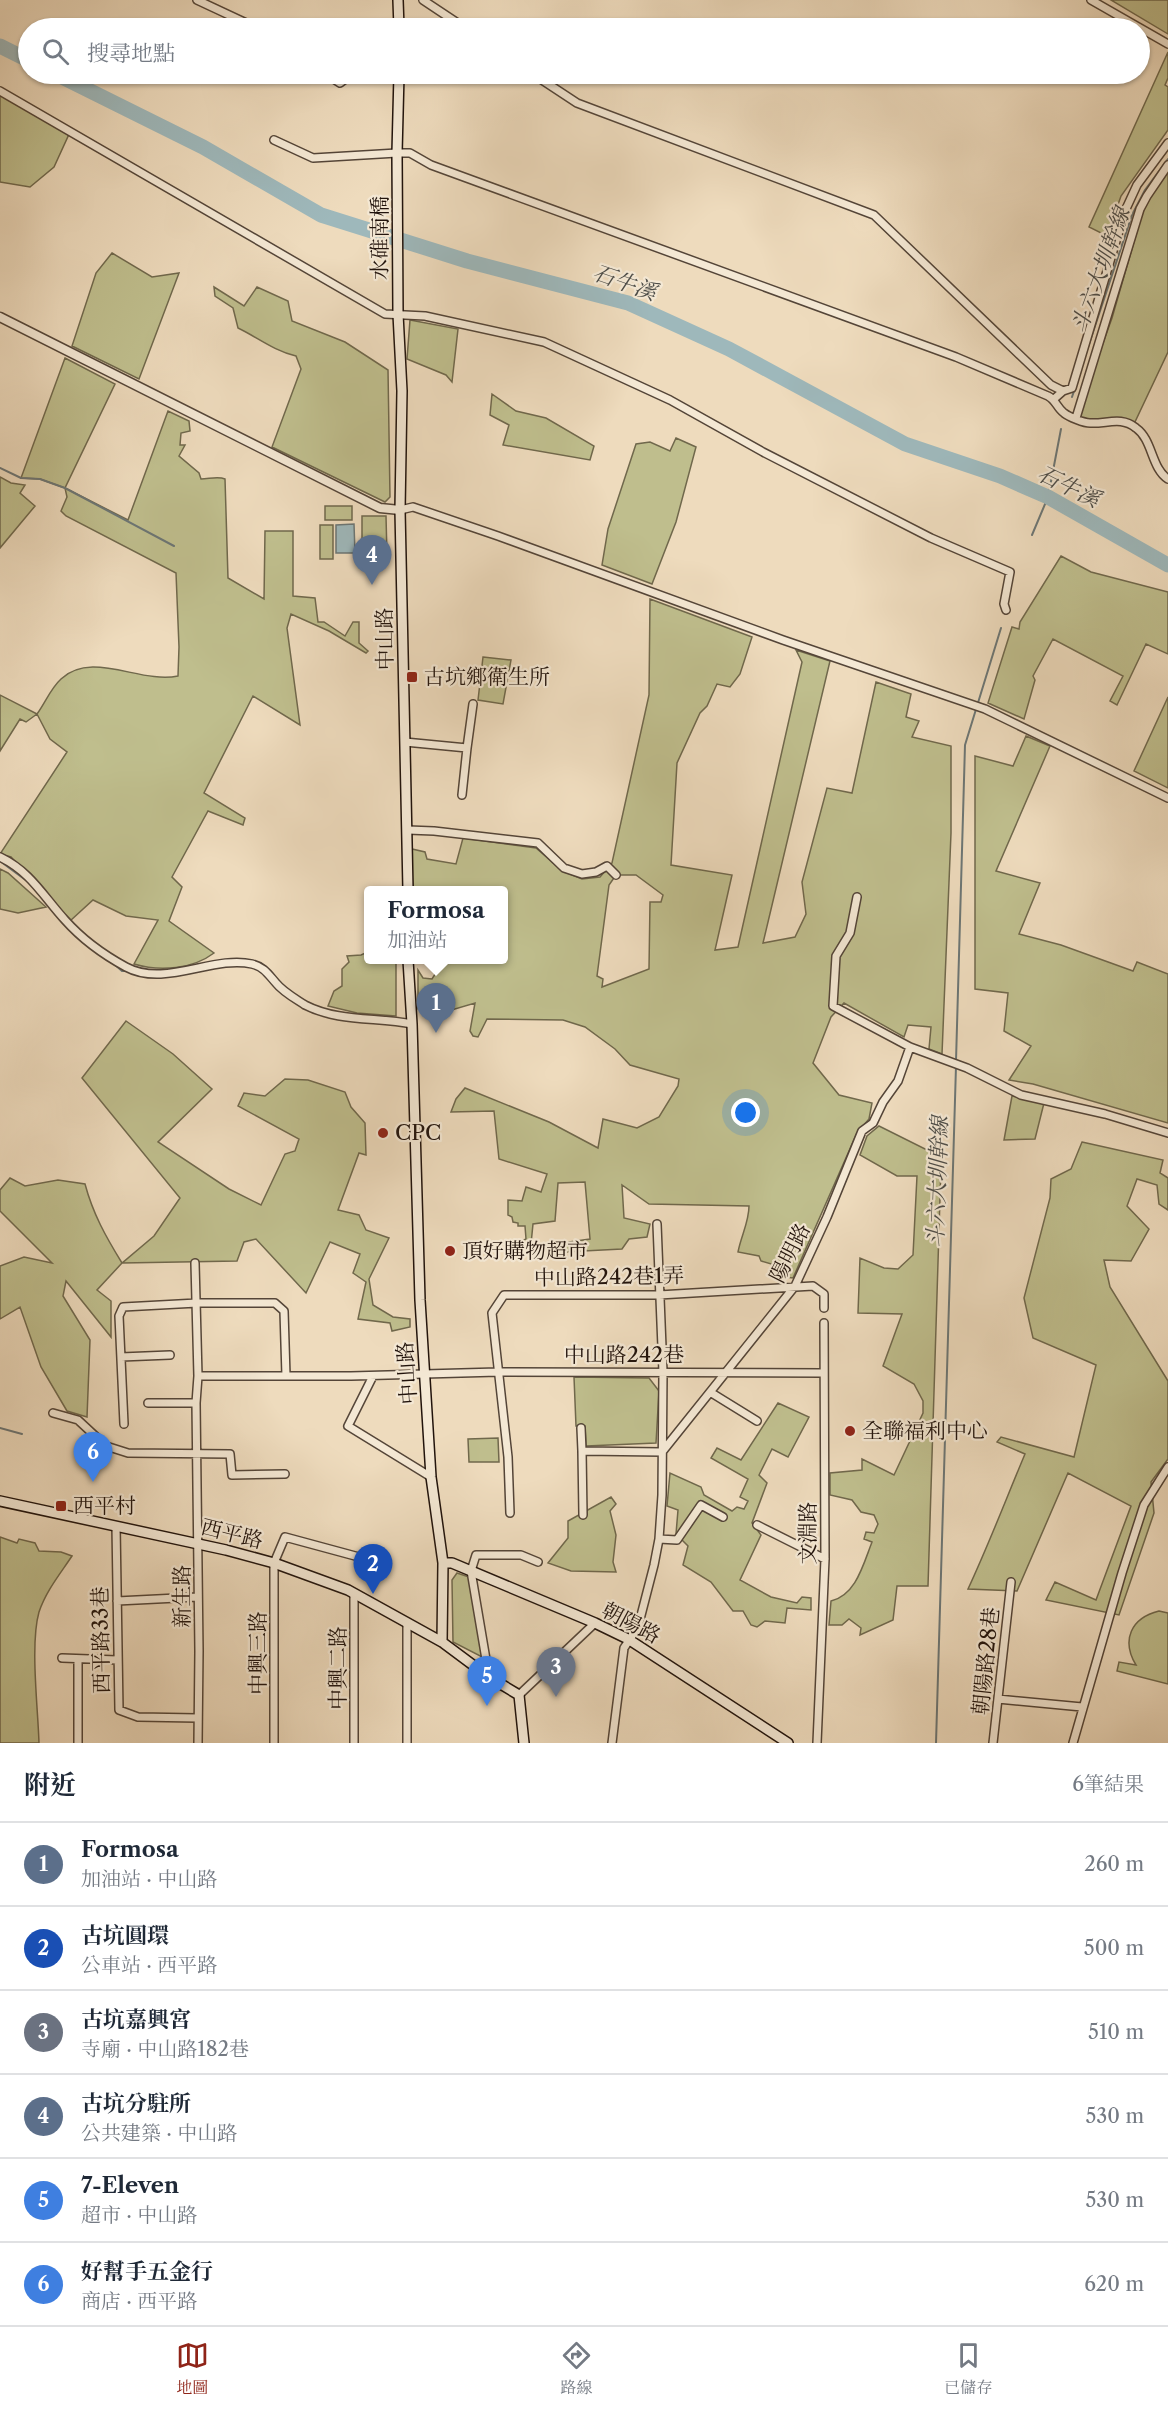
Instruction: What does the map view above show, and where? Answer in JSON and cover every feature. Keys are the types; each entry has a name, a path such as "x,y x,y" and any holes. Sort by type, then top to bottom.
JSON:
{"main road":[{"path":"398,0 399,18"},
{"name":"水碓南橋","path":"398,314 399,84"},
{"name":"中山路","path":"398,314 402,391 399,510 408,886"},
{"name":"中山路","path":"408,964 420,1300 431,1477 443,1563 442,1642"},
{"name":"西平路","path":"0,1502 198,1544 274,1563 354,1594 442,1642"},
{"name":"朝陽路","path":"443,1563 452,1563 628,1639 788,1743"},
{"path":"442,1642 489,1677 519,1695 524,1743"}],"street":[{"path":"197,0 236,18"},
{"path":"423,0 450,18"},
{"path":"1091,0 1122,18"},
{"path":"1150,34 1168,44"},
{"path":"548,84 577,103 874,214 1051,385 1063,391"},
{"path":"0,91 385,314 425,316 544,342 670,400 763,452 909,527 1010,572 1004,604 1006,610"},
{"path":"274,140 313,158 397,157 410,153 442,170 956,357 1055,402 1064,414 1088,423 1112,420 1125,422 1135,427 1149,448 1161,475 1168,479"},
{"path":"1055,402 1063,391 1072,388 1125,211 1137,185 1168,143"},
{"path":"1076,418 1140,209 1146,196 1168,165"},
{"path":"0,317 380,508 399,510 413,507 783,640 975,705 1168,798"},
{"path":"462,795 473,704"},
{"path":"405,742 467,748"},
{"path":"408,830 538,843 564,868 582,874 596,872 607,866 616,875"},
{"path":"0,857 10,862 36,883 64,920 80,935 128,968 146,974 174,973 216,964 251,964 268,972 276,984 306,1005 337,1017 387,1019 412,1024"},
{"path":"857,897 850,933 836,956 833,1006 910,1047 968,1068 1021,1095 1105,1114 1168,1134"},
{"name":"陽明路","path":"662,1452 795,1286 862,1131 873,1123 883,1102 898,1081 910,1047"},
{"path":"612,1743 624,1648 638,1627 659,1539 663,1372 657,1224"},
{"name":"新生路","path":"195,1263 198,1376 196,1403 198,1743"},
{"name":"中山路242巷1弄","path":"498,1372 492,1313 504,1295 659,1295 813,1286 819,1288 824,1294 824,1308"},
{"path":"124,1424 118,1316 123,1307 268,1302 278,1305 284,1311 286,1376"},
{"name":"文淵路","path":"817,1743 825,1559 824,1323"},
{"path":"121,1357 170,1355"},
{"path":"498,1372 508,1457 510,1513"},
{"name":"中山路242巷","path":"198,1376 373,1376 498,1372 823,1373"},
{"path":"373,1376 348,1426 431,1477"},
{"path":"710,1392 757,1420"},
{"path":"148,1403 196,1403"},
{"path":"53,1413 78,1420 106,1446 128,1453 230,1454 232,1475 285,1474"},
{"path":"581,1428 583,1515"},
{"path":"582,1451 662,1452"},
{"path":"1073,1743 1144,1505 1168,1467"},
{"path":"659,1539 676,1539 701,1505 723,1517"},
{"name":"西平路33巷","path":"116,1526 119,1710 138,1716 197,1718"},
{"path":"757,1526 825,1559"},
{"path":"274,1563 285,1537 370,1560"},
{"path":"489,1677 471,1571 476,1555 521,1555 538,1562"},
{"name":"中興三路","path":"274,1563 274,1743"},
{"name":"朝陽路28巷","path":"993,1743 1011,1582"},
{"name":"中興二路","path":"354,1594 354,1743"},
{"path":"117,1601 197,1597"},
{"path":"407,1623 407,1743"},
{"path":"519,1695 595,1623"},
{"path":"62,1658 117,1660"},
{"path":"78,1659 78,1743"},
{"path":"998,1699 1082,1707"}],"shaded area":[{"path":"1111,0 1168,0 1168,34 1150,23 1150,18 1141,18"},
{"path":"1168,52 1168,78 1165,85 1168,87 1168,130 1121,196 1107,236 1089,227"},
{"path":"0,95 70,132 54,167 30,187 0,182"},
{"path":"1168,171 1168,352 1134,424 1088,425 1076,418 1112,318 1142,214 1153,192"},
{"path":"112,253 152,277 179,273 139,379 72,346 96,273"},
{"path":"214,287 244,306 257,287 288,301 292,321 345,342 388,370 390,497 385,502 272,447 301,369 296,356 273,347 238,328 233,308 215,296"},
{"path":"410,320 458,329 452,382 446,375 407,359"},
{"path":"65,358 115,384 65,488 40,479 21,478"},
{"path":"492,394 516,411 546,418 594,446 590,460 503,445 509,425 490,415"},
{"path":"168,411 189,421 190,431 181,433 180,445 185,445 179,456 199,473 201,479 225,479 228,578 264,599 265,531 293,531 293,596 315,598 318,622 324,622 345,636 353,622 359,622 359,643 368,651 366,653 329,631 291,614 287,628 300,725 253,696 204,793 245,818 243,825 208,811 172,877 182,887 169,921 214,953 196,963 176,968 155,968 134,964 158,920 126,916 93,900 70,921 11,857 0,854 67,752 50,739 37,714 61,679 73,671 87,667 102,667 148,676 178,676 176,573 66,516 61,511 67,497 65,488 128,520"},
{"path":"676,438 696,447 676,522 652,584 602,565 608,529 636,444 650,442 670,451"},
{"path":"0,477 11,483 25,485 20,493 35,506 0,548"},
{"path":"325,506 352,506 352,520 325,520"},
{"path":"362,516 386,516 387,556 362,557"},
{"path":"320,525 333,525 333,559 320,559"},
{"path":"1061,556 1091,572 1168,592 1168,654 1146,644 1117,705 1110,701 1123,676 1053,639 1033,676 1035,680 1024,719 988,703 1012,627 1019,629 1020,622"},
{"path":"650,599 752,637 740,674 730,687 717,684 707,706 700,713 677,763 671,865 732,875 715,950 738,947 802,662 796,650 830,661 763,943 795,937 806,914 802,882 827,788 852,793 876,682 911,694 906,717 919,721 912,737 951,746 951,833 942,1054 929,1049 931,1027 908,1025 904,1037 844,1003 831,1017 813,1063 839,1095 872,1103 869,1119 857,1133 793,1278 776,1276 775,1265 761,1261 759,1256 738,1252 748,1218 749,1206 649,1204 622,1185 624,1218 650,1224 647,1237 629,1239 622,1249 564,1252 561,1243 590,1239 585,1182 558,1183 555,1221 533,1224 530,1254 522,1254 520,1242 526,1239 525,1226 518,1226 518,1223 513,1222 512,1217 508,1215 508,1200 522,1201 526,1187 541,1192 547,1174 499,1159 494,1111 451,1112 456,1099 465,1088 549,1122 598,1148 603,1119 637,1128 659,1117 678,1086 679,1079 630,1065 615,1049 585,1027 563,1020 487,1019 478,1037 473,1036 470,1031 475,1003 438,1014 418,1009 418,970 423,978 432,979 439,964 508,964 508,886 412,886 412,849 425,852 427,859 456,864 463,838 536,848 563,871 582,879 600,877 612,863 649,695","holes":["616,875 636,875 663,895 661,902 650,902 649,969 602,987 603,979 597,976 609,885"]},
{"path":"483,657 511,660 503,704 478,700"},
{"path":"0,695 37,714 26,722 20,719 0,751"},
{"path":"1168,697 1168,788 1134,771"},
{"path":"1026,736 1050,746 996,871 1040,883 1019,934 1061,945 1133,971 1137,962 1168,974 1168,1123 1033,1084 1009,1080 1031,1046 1004,1031 1008,993 975,989 975,756 1013,766"},
{"path":"0,869 8,873 46,907 18,913 0,909"},
{"path":"364,954 364,964 396,964 396,1016 357,1013 328,1006 334,991 342,986 342,969 349,962 347,956"},
{"path":"126,1021 173,1054 212,1089 158,1142 229,1189 261,1205 285,1154 295,1151 299,1139 238,1106 244,1093 265,1096 285,1079 308,1080 345,1092 351,1107 365,1123 366,1155 359,1153 338,1210 359,1215 366,1230 389,1238 369,1279 373,1305 393,1317 410,1319 410,1327 392,1331 390,1323 358,1319 366,1282 353,1273 360,1254 330,1242 306,1293 256,1239 244,1242 237,1261 122,1263 154,1236 180,1198 82,1078"},
{"path":"1012,1096 1044,1103 1035,1139 1004,1140"},
{"path":"879,1126 929,1151 934,1141 942,1133 928,1586 897,1586 893,1620 860,1635 861,1628 849,1619 842,1625 829,1625 831,1601 840,1598 858,1578 872,1542 864,1539 866,1532 874,1533 878,1524 874,1515 861,1512 852,1500 830,1495 830,1473 862,1470 862,1459 894,1475 923,1413 923,1401 914,1384 883,1366 902,1314 858,1313 860,1258 884,1268 898,1269 913,1255 917,1176 897,1176 860,1155 867,1136"},
{"path":"1082,1142 1163,1160 1160,1173 1168,1178 1168,1210 1159,1204 1157,1185 1137,1179 1127,1206 1149,1229 1131,1261 1104,1260 1110,1287 1168,1381 1168,1459 1151,1482 1154,1513 1119,1615 1046,1600 1055,1582 1096,1600 1131,1506 1068,1473 1017,1591 968,1589 1025,1454 997,1442 1001,1437 1074,1457 1096,1365 1033,1338 1024,1298 1050,1198 1051,1179 1071,1169"},
{"path":"10,1178 25,1186 58,1180 85,1184 100,1225 122,1263 97,1290 111,1301 111,1337 66,1281 63,1296 90,1340 87,1417 67,1411 41,1367 20,1307 0,1319 0,1266 24,1257 52,1263 0,1211 0,1190"},
{"path":"574,1377 649,1378 659,1391 656,1443 586,1446 585,1426 576,1426"},
{"path":"778,1403 809,1417 788,1457 772,1449 759,1475 767,1483 752,1523 761,1535 740,1580 771,1597 797,1603 802,1597 811,1598 811,1610 787,1608 785,1623 765,1621 757,1627 751,1625 743,1611 733,1611 711,1582 683,1565 688,1546 676,1534 678,1510 667,1506 670,1473 701,1487 704,1495 732,1511 737,1507 744,1509 748,1501 740,1497 748,1479 711,1458 717,1448 741,1460"},
{"path":"498,1438 499,1462 469,1462 468,1439"},
{"path":"611,1497 616,1504 610,1511 616,1535 613,1562 616,1572 571,1571 548,1563 568,1538 568,1521"},
{"path":"0,1537 17,1543 19,1539 35,1543 39,1551 61,1552 72,1556 45,1597 36,1625 35,1658 39,1743 0,1743"},
{"path":"457,1573 469,1577 484,1658 453,1642 452,1580"},
{"path":"1159,1611 1168,1613 1168,1684 1117,1671 1119,1662 1136,1665 1129,1647 1131,1631 1141,1619"}],"water":[{"path":"354,524 355,553 336,553 336,525"}],"waterway":[{"name":"石牛溪","path":"0,46 18,55"},
{"name":"石牛溪","path":"76,84 203,147 321,215 467,261 628,303 729,349 905,444 1000,476 1048,497 1168,565"},
{"name":"斗六大圳幹線","path":"1081,368 1132,215 1145,190 1168,159"},
{"name":"斗六大圳幹線","path":"1072,397 1075,388"},
{"name":"斗六大圳幹線","path":"1032,535 1048,497 1061,429"},
{"path":"0,468 21,478 40,479 65,488 174,546"},
{"name":"斗六大圳幹線","path":"956,1061 965,745 1001,628"},
{"path":"0,861 31,884"},
{"path":"62,912 86,936"},
{"path":"113,963 122,971 128,971"},
{"name":"斗六大圳幹線","path":"936,1743 956,1066"},
{"path":"0,1428 22,1434"}],"place":[{"name":"古坑分駐所","path":"372,585"},
{"name":"古坑鄉衛生所","path":"412,677"},
{"name":"Formosa","path":"436,1033"},
{"name":"CPC","path":"383,1133"},
{"name":"頂好購物超市","path":"450,1251"},
{"name":"全聯福利中心","path":"850,1431"},
{"name":"好幫手五金行","path":"93,1482"},
{"name":"西平村","path":"61,1506"},
{"name":"古坑圓環","path":"373,1594"},
{"name":"古坑嘉興宮","path":"556,1697"},
{"name":"7-Eleven","path":"487,1706"}]}
